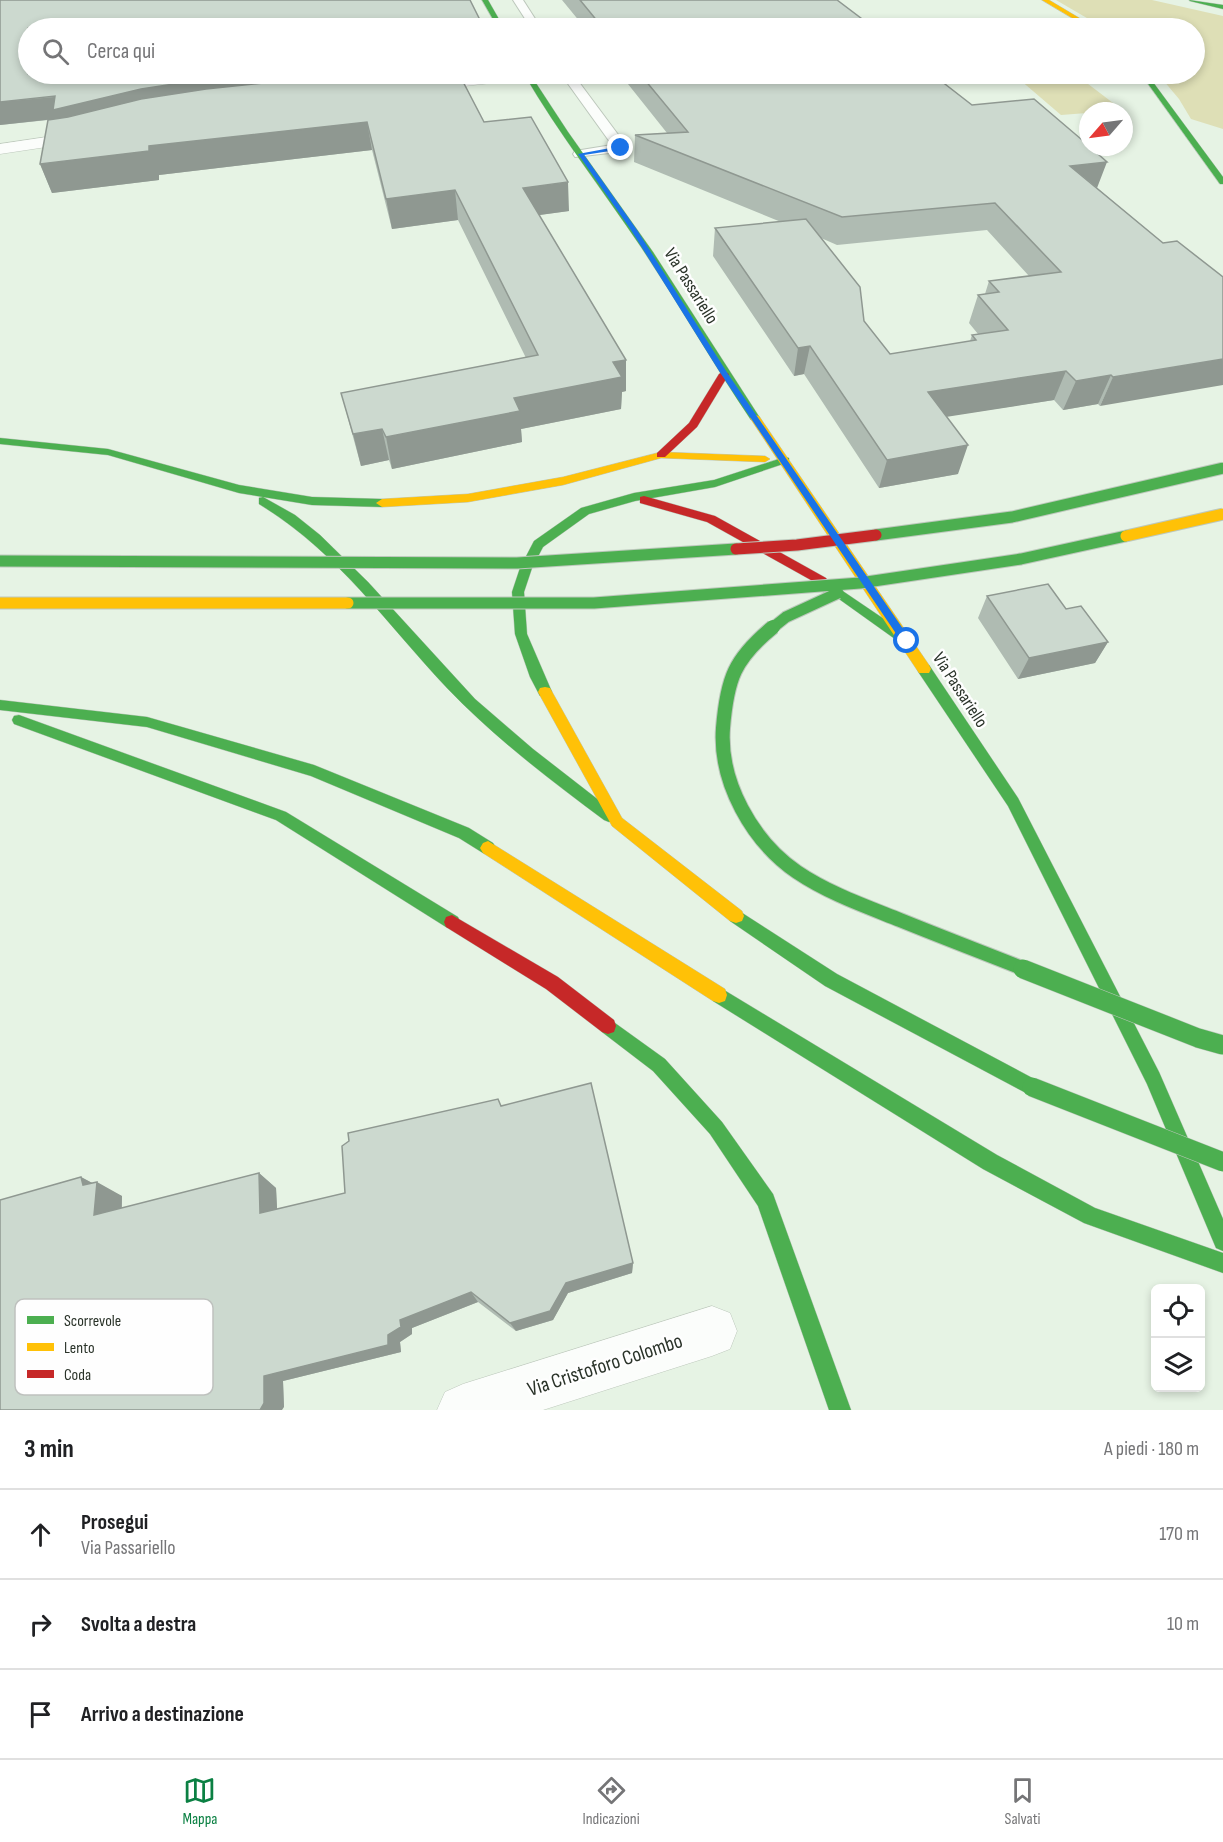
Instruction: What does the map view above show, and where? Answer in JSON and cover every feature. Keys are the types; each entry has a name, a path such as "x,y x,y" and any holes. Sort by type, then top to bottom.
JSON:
{"main road":[{"path":"485,0 495,18"},
{"path":"1045,0 1076,18"},
{"path":"1192,0 1223,7"},
{"name":"Via Passariello","path":"533,84 545,106 634,230 724,374 785,459 1012,802 1153,1078 1223,1241"},
{"path":"1151,84 1223,182"},
{"path":"661,455 693,425 724,374"},
{"path":"0,441 108,452 239,489 312,501 379,503 468,498 563,481 661,455 785,459"},
{"path":"617,822 537,677 521,634 518,592 526,568 538,544 585,511 634,497 715,483 785,459"},
{"path":"0,561 517,563 797,545 1012,517 1223,468"},
{"path":"239,489 290,513 325,543 424,656 479,713 552,774 750,927 831,980 1032,1087 1223,1162"},
{"path":"634,497 711,519 817,578 907,641"},
{"path":"0,603 594,603 860,583 1021,559 1223,514"},
{"path":"860,583 786,617 763,636 741,659 726,693 722,748 734,792 760,837 796,871 847,898 1198,1038 1223,1045"},
{"path":"0,705 147,722 314,771 464,832 699,983 980,1156 1091,1216 1223,1263"},
{"path":"0,713 281,816 552,983 659,1065 716,1128 766,1202 840,1410"}],"street":[{"path":"405,87 433,84"},
{"path":"0,149 79,138 99,132"},
{"name":"Via Cristoforo Colombo","path":"463,1410 712,1331"}],"lane":[{"path":"518,0 530,18"},
{"path":"574,84 621,148 580,154"}],"green space":[{"path":"1056,0 1152,0 1223,16 1223,129 1191,119 1166,84 1205,84 1205,18 1087,18"},
{"path":"1025,84 1088,84 1112,102 1079,102 1079,114 1061,115"}],"building":[{"path":"0,0 470,0 479,18 18,18 18,84 174,84 141,89 53,110 55,96 0,102"},
{"path":"580,0 837,0 861,18 595,18"},
{"path":"254,84 464,84 484,122 531,117 568,182 523,188 626,360 613,362 622,377 514,398 520,411 386,437 382,429 353,434 341,393 538,355 455,190 386,199 367,122 149,146 149,151 40,164 48,120 141,99"},
{"path":"648,84 945,84 972,105 1034,99 1079,137 1079,156 1100,156 1107,162 1070,166 1163,243 1177,241 1223,277 1223,359 1113,377 1111,375 1076,381 1066,371 928,392 968,445 887,460 810,346 798,348 715,228 806,219 860,287 864,321 890,354 976,340 972,335 1008,330 978,295 999,292 989,281 1061,272 995,203 842,217 635,135 688,132"},
{"path":"1048,584 1066,609 1081,606 1108,642 1029,658 987,596"},
{"path":"591,1083 633,1263 566,1283 550,1311 510,1323 471,1292 400,1320 401,1327 388,1335 388,1345 264,1376 264,1403 260,1410 0,1410 0,1200 81,1177 83,1185 97,1182 94,1215 259,1173 260,1213 345,1193 342,1146 349,1141 348,1133 498,1099 501,1106"}],"traffic: fast":[{"path":"485,0 495,18"},
{"path":"1192,0 1223,7"},
{"path":"533,84 565,134 649,252 755,418"},
{"path":"1151,84 1223,182"},
{"path":"0,441 108,452 239,489 312,501 382,503"},
{"path":"545,692 521,634 518,592 526,568 538,544 585,511 634,497 715,483 785,460"},
{"path":"876,535 1012,517 1223,468"},
{"path":"263,501 291,518 341,561 452,684 489,720 609,816"},
{"path":"348,603 594,603 860,583 1021,559 1126,536"},
{"path":"0,561 517,563 736,549"},
{"path":"822,581 907,641"},
{"path":"838,593 786,617 755,642 741,659 726,693 722,748 733,792 760,837 796,871 847,899 1198,1038 1223,1045"},
{"path":"924,669 1013,802 1153,1078 1223,1241"},
{"path":"0,705 147,722 314,771 464,833 488,848"},
{"path":"19,720 281,816 452,922"},
{"path":"736,916 831,980 1032,1087"},
{"path":"719,995 990,1162 1091,1216 1223,1263"},
{"path":"608,1026 659,1065 716,1128 766,1201 840,1410"},
{"path":"1032,1087 1223,1162"}],"traffic: slow":[{"path":"1045,0 1076,18"},
{"path":"755,418 924,669"},
{"path":"382,503 468,498 563,481 661,455 765,459"},
{"path":"1126,536 1223,514"},
{"path":"0,603 348,603"},
{"path":"545,692 617,822 736,916"},
{"path":"488,848 719,995"}],"traffic: jam":[{"path":"661,455 693,425 724,374"},
{"path":"644,500 711,519 822,581"},
{"path":"736,549 797,545 876,535"},
{"path":"452,922 552,983 608,1026"}],"route":[{"path":"621,148 580,154 634,230 724,374 785,459 907,641"}]}
